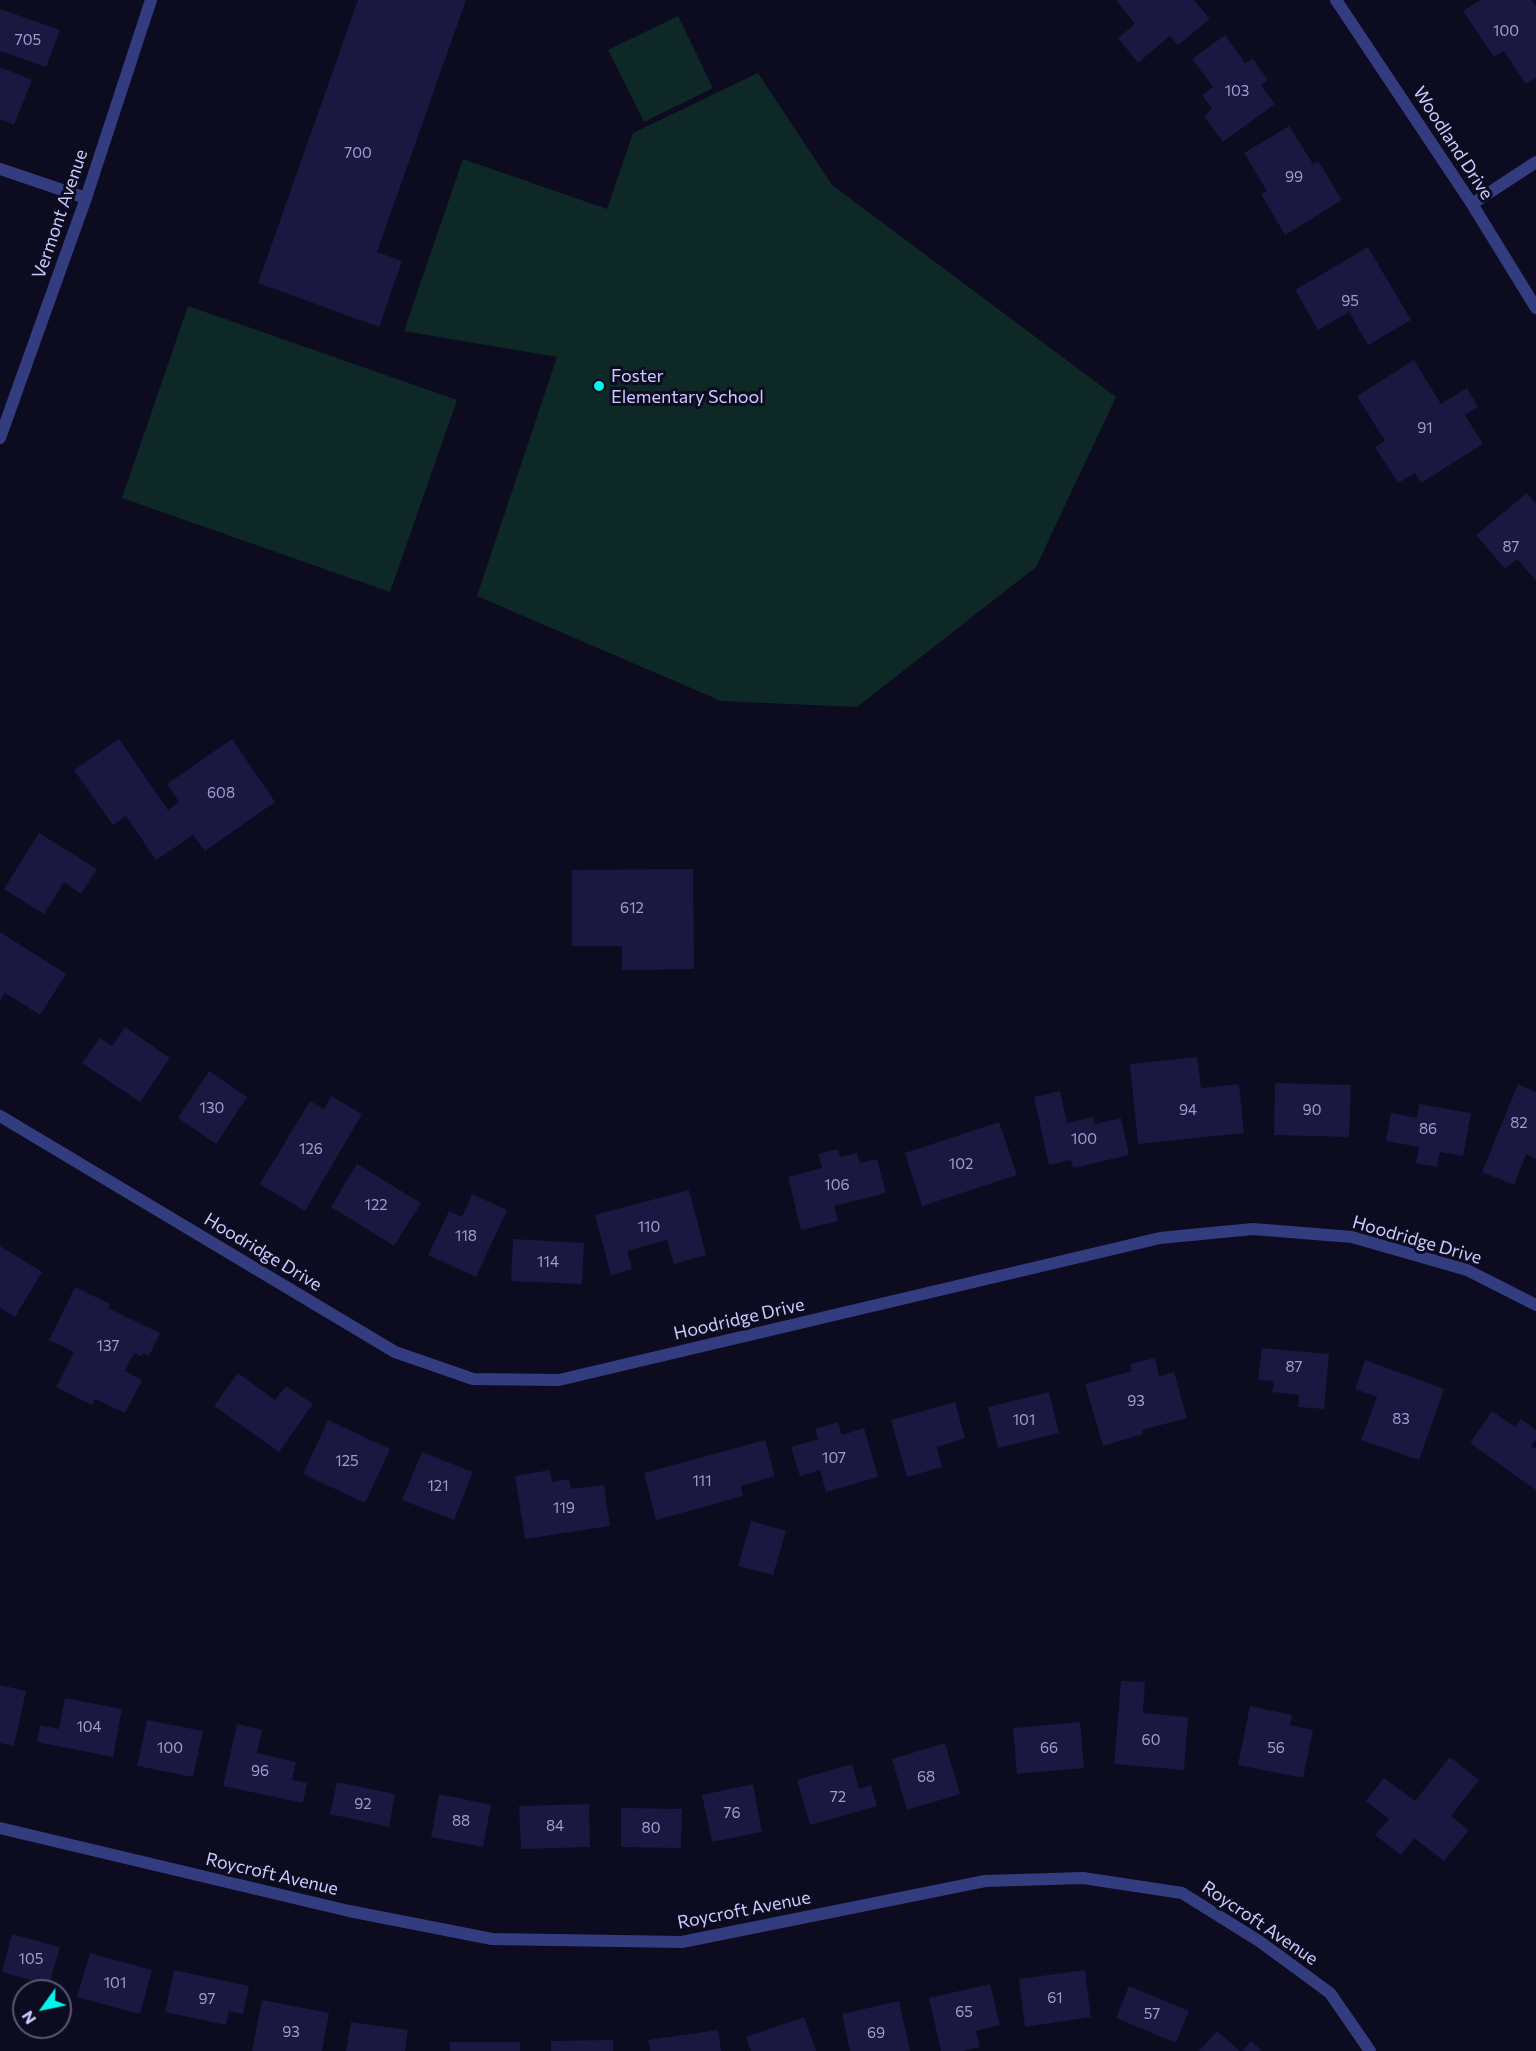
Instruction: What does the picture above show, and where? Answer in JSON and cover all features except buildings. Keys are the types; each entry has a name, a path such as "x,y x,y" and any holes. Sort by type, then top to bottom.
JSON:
{"street":[{"name":"Vermont Avenue","path":"0,438 86,198 151,0"},
{"name":"Woodland Drive","path":"1336,0 1472,204 1536,308"},
{"path":"1472,204 1536,162"},
{"path":"0,169 86,198"},
{"name":"Hoodridge Drive","path":"0,1116 395,1352 473,1379 559,1380 1160,1238 1253,1229 1352,1237 1467,1270 1536,1305"},
{"name":"Roycroft Avenue","path":"0,1828 350,1911 492,1939 682,1942 985,1881 1083,1878 1182,1893 1259,1941 1330,1993 1370,2051"}],"green space":[{"path":"678,16 713,88 644,122 608,50"},
{"path":"758,73 832,185 1116,397 1036,567 857,707 721,701 477,596 557,357 404,331 463,159 607,209 633,133"},
{"path":"188,306 457,400 390,592 122,498"}],"place":[{"name":"Foster Elementary School","path":"599,386"}]}
